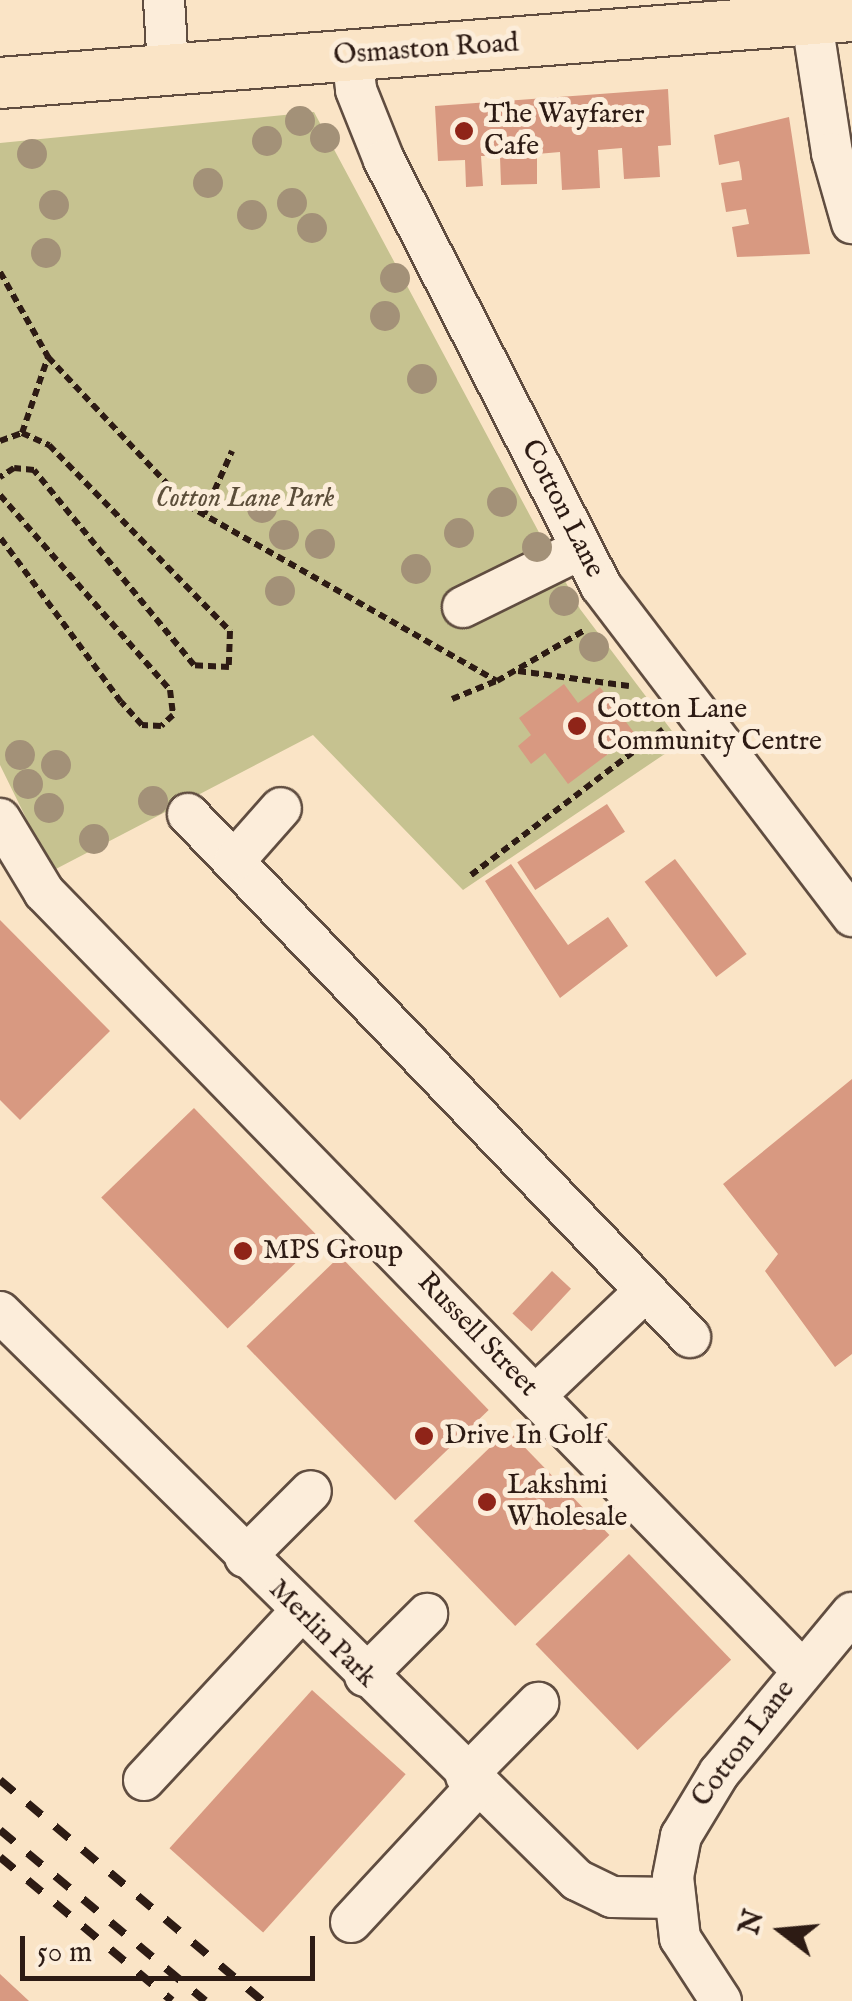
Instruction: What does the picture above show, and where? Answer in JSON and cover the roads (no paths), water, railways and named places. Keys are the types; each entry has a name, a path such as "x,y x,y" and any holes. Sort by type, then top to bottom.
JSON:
{"main road":[{"name":"Osmaston Road","path":"0,84 832,19"}],"street":[{"path":"164,0 168,68"},
{"path":"832,19 832,152 852,222"},
{"name":"Cotton Lane","path":"352,56 371,132 581,550 616,608 852,916"},
{"path":"463,608 581,550"},
{"path":"235,860 281,808"},
{"path":"188,814 594,1233 643,1293 690,1337"},
{"name":"Russell Street","path":"0,819 35,882 800,1669"},
{"path":"535,1396 643,1293"},
{"name":"Merlin Park","path":"0,1312 471,1781 577,1880 612,1897 674,1898"},
{"path":"246,1556 311,1491"},
{"path":"144,1780 300,1612"},
{"name":"Cotton Lane","path":"721,2001 685,1948 674,1898 675,1860 694,1806 800,1669 852,1612"},
{"path":"365,1676 426,1614"},
{"path":"351,1922 538,1704"}],"railway":[{"path":"0,1780 262,2001"},
{"path":"0,1830 205,2001"},
{"path":"0,1857 172,2001"}],"place":[{"name":"The Wayfarer Cafe","path":"464,131"},
{"name":"Cotton Lane Community Centre","path":"577,726"},
{"name":"MPS Group","path":"243,1251"},
{"name":"Drive In Golf","path":"424,1436"},
{"name":"Lakshmi Wholesale","path":"487,1502"}],"park label":[{"name":"Cotton Lane Park","path":"245,499"}]}
